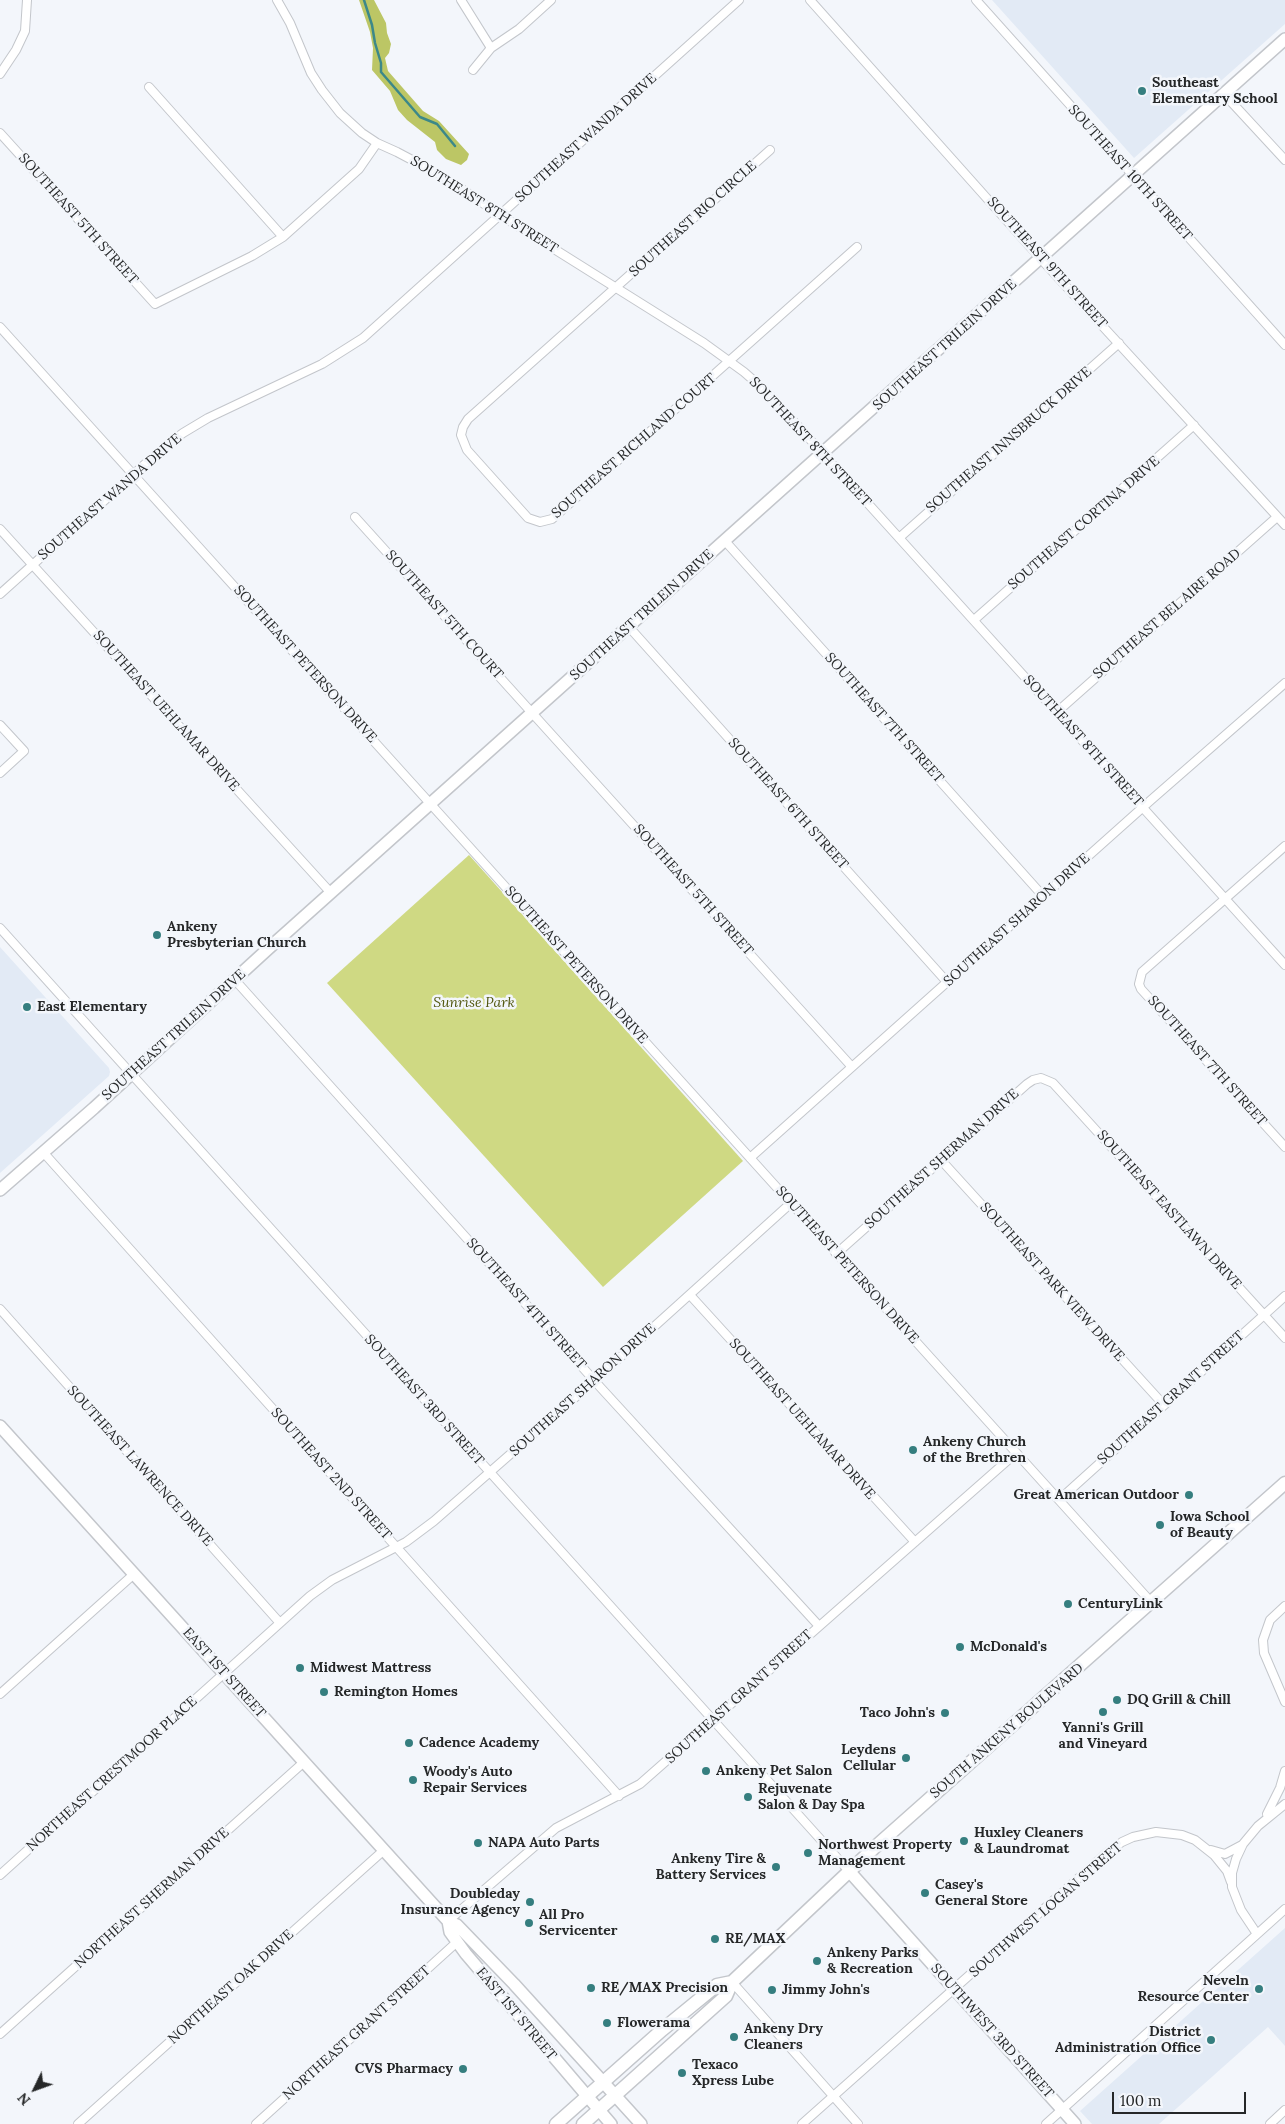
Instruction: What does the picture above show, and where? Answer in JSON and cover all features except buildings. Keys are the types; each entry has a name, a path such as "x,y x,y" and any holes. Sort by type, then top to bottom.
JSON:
{"main road":[{"name":"SOUTH ANKENY BOULEVARD","path":"601,2096 726,1996 732,1982 849,1871 1285,1483"},
{"name":"SOUTH ANKENY BOULEVARD","path":"601,2096 717,1985 732,1982"},
{"path":"556,2124 601,2096"},
{"path":"583,2124 601,2096"}],"street":[{"path":"0,74 16,50 25,31 27,0"},
{"name":"SOUTHEAST 8TH STREET","path":"277,0 290,23 311,73 347,121 377,143 428,168 730,361 769,394 1285,965"},
{"path":"461,0 491,48"},
{"path":"473,70 491,48 519,28 550,0"},
{"name":"SOUTHEAST WANDA DRIVE","path":"0,594 164,447 208,418 322,364 363,338 739,0"},
{"name":"SOUTHEAST 9TH STREET","path":"810,0 1041,259 1285,525"},
{"name":"SOUTHEAST 10TH STREET","path":"976,0 1285,345"},
{"name":"SOUTHEAST TRILEIN DRIVE","path":"0,1190 1285,39"},
{"path":"148,88 283,237 367,161 377,143"},
{"path":"1224,94 1285,160"},
{"name":"SOUTHEAST 5TH STREET","path":"0,133 155,304 252,256 283,237"},
{"name":"SOUTHEAST RIO CIRCLE","path":"616,288 770,150"},
{"path":"730,361 857,247"},
{"name":"SOUTHEAST RICHLAND COURT","path":"616,288 468,420 463,427 461,435 464,447 528,518 544,522 556,517 730,361"},
{"name":"SOUTHEAST PETERSON DRIVE","path":"0,328 1151,1602"},
{"name":"SOUTHEAST INNSBRUCK DRIVE","path":"899,538 1119,343"},
{"name":"SOUTHEAST CORTINA DRIVE","path":"974,620 1194,425"},
{"name":"SOUTHEAST 5TH COURT","path":"355,517 532,713"},
{"name":"SOUTHEAST BEL AIRE ROAD","path":"1056,712 1277,517"},
{"name":"SOUTHEAST UEHLAMAR DRIVE","path":"0,529 331,894"},
{"name":"SOUTHEAST 7TH STREET","path":"725,541 1044,896"},
{"name":"SOUTHEAST 6TH STREET","path":"629,627 948,982"},
{"name":"SOUTHEAST SHARON DRIVE","path":"750,1158 1285,683"},
{"name":"SOUTHEAST 5TH STREET","path":"532,713 852,1068"},
{"path":"0,724 24,751 0,773"},
{"path":"1226,899 1285,846"},
{"name":"SOUTHEAST 7TH STREET","path":"1226,899 1142,972 1139,978 1141,989 1285,1147"},
{"name":"SOUTHEAST 3RD STREET","path":"0,928 132,1072 489,1473 849,1871"},
{"name":"SOUTHEAST 4TH STREET","path":"235,980 594,1380 819,1626"},
{"name":"SOUTHEAST SHERMAN DRIVE","path":"836,1254 1033,1080 1041,1078 1053,1083"},
{"name":"SOUTHEAST EASTLAWN DRIVE","path":"1053,1083 1285,1338"},
{"name":"SOUTHEAST 2ND STREET","path":"43,1152 620,1796"},
{"name":"SOUTHEAST PARK VIEW DRIVE","path":"941,1160 1163,1404"},
{"name":"SOUTHEAST SHARON DRIVE","path":"224,1674 310,1596 332,1580 396,1548 434,1522 690,1295 790,1203"},
{"name":"SOUTHEAST UEHLAMAR DRIVE","path":"690,1295 915,1542"},
{"name":"SOUTHEAST GRANT STREET","path":"1059,1500 1163,1404 1285,1296"},
{"name":"SOUTHEAST LAWRENCE DRIVE","path":"0,1309 280,1623"},
{"name":"EAST 1ST STREET","path":"0,1426 448,1921 458,1925 500,1968 601,2096"},
{"name":"SOUTHEAST GRANT STREET","path":"448,1921 556,1828 640,1784 1016,1453"},
{"path":"0,1694 134,1574"},
{"path":"1285,1606 1270,1620 1263,1640 1264,1652 1285,1702"},
{"name":"NORTHEAST CRESTMOOR PLACE","path":"0,1874 224,1674"},
{"name":"NORTHEAST SHERMAN DRIVE","path":"0,2034 304,1762"},
{"path":"1231,1882 1236,1859 1243,1844 1273,1805 1285,1771"},
{"path":"1258,1826 1285,1804"},
{"name":"SOUTHWEST LOGAN STREET","path":"802,2124 1109,1851 1122,1842 1144,1834 1169,1832 1182,1835 1208,1849 1221,1864 1231,1882 1241,1910 1257,1934"},
{"path":"1208,1849 1225,1854 1243,1844"},
{"name":"NORTHEAST OAK DRIVE","path":"78,2124 384,1850"},
{"name":"SOUTHWEST 3RD STREET","path":"849,1871 1075,2124"},
{"path":"1046,2124 1285,1909"},
{"name":"EAST 1ST STREET","path":"448,1921 450,1932 457,1942 508,2005 601,2096"},
{"name":"NORTHEAST GRANT STREET","path":"256,2124 457,1942"},
{"path":"732,1982 858,2124"},
{"path":"601,2096 611,2124"},
{"path":"601,2096 640,2124"},
{"path":"1270,2124 1285,2110"}],"shaded area":[{"name":"Southeast Elementary School","path":"992,0 1285,0 1285,24 1134,158"},
{"name":"East Elementary","path":"0,947 109,1068 110,1072 109,1076 0,1173"},
{"path":"1285,1928 1285,2046 1268,2027 1159,2124 1092,2124 1080,2111"}],"green space":[{"path":"359,0 374,0 386,23 391,44 389,53 385,58 388,71 423,111 439,121 469,154 467,160 461,165 446,159 437,150 435,142 407,120 398,110 390,91 372,70 373,48 370,32"},
{"name":"Sunrise Park","path":"469,855 743,1161 603,1287 327,983"}],"waterway":[{"path":"364,0 381,63 381,72 420,117 437,124 455,146"}],"place":[{"name":"Southeast Elementary School","path":"1142,91"},
{"name":"Ankeny Presbyterian Church","path":"157,935"},
{"name":"East Elementary","path":"27,1007"},
{"name":"Ankeny Church of the Brethren","path":"913,1450"},
{"name":"Great American Outdoor","path":"1189,1495"},
{"name":"Iowa School of Beauty","path":"1160,1525"},
{"name":"CenturyLink","path":"1068,1604"},
{"name":"McDonald's","path":"960,1647"},
{"name":"Midwest Mattress","path":"300,1668"},
{"name":"Remington Homes","path":"324,1692"},
{"name":"DQ Grill & Chill","path":"1117,1700"},
{"name":"Yanni's Grill and Vineyard","path":"1103,1712"},
{"name":"Taco John's","path":"945,1713"},
{"name":"Cadence Academy","path":"409,1743"},
{"name":"Leydens Cellular","path":"906,1758"},
{"name":"Ankeny Pet Salon","path":"706,1771"},
{"name":"Woody's Auto Repair Services","path":"413,1780"},
{"name":"Rejuvenate Salon & Day Spa","path":"748,1797"},
{"name":"Huxley Cleaners & Laundromat","path":"964,1841"},
{"name":"NAPA Auto Parts","path":"478,1843"},
{"name":"Northwest Property Management","path":"808,1853"},
{"name":"Ankeny Tire & Battery Services","path":"776,1867"},
{"name":"Casey's General Store","path":"925,1893"},
{"name":"Doubleday Insurance Agency","path":"530,1902"},
{"name":"All Pro Servicenter","path":"529,1923"},
{"name":"RE/MAX","path":"715,1939"},
{"name":"Ankeny Parks & Recreation","path":"817,1961"},
{"name":"RE/MAX Precision","path":"591,1988"},
{"name":"Neveln Resource Center","path":"1259,1989"},
{"name":"Jimmy John's","path":"772,1990"},
{"name":"Flowerama","path":"607,2023"},
{"name":"Ankeny Dry Cleaners","path":"734,2037"},
{"name":"District Administration Office","path":"1211,2040"},
{"name":"CVS Pharmacy","path":"463,2069"},
{"name":"Texaco Xpress Lube","path":"682,2073"}]}
